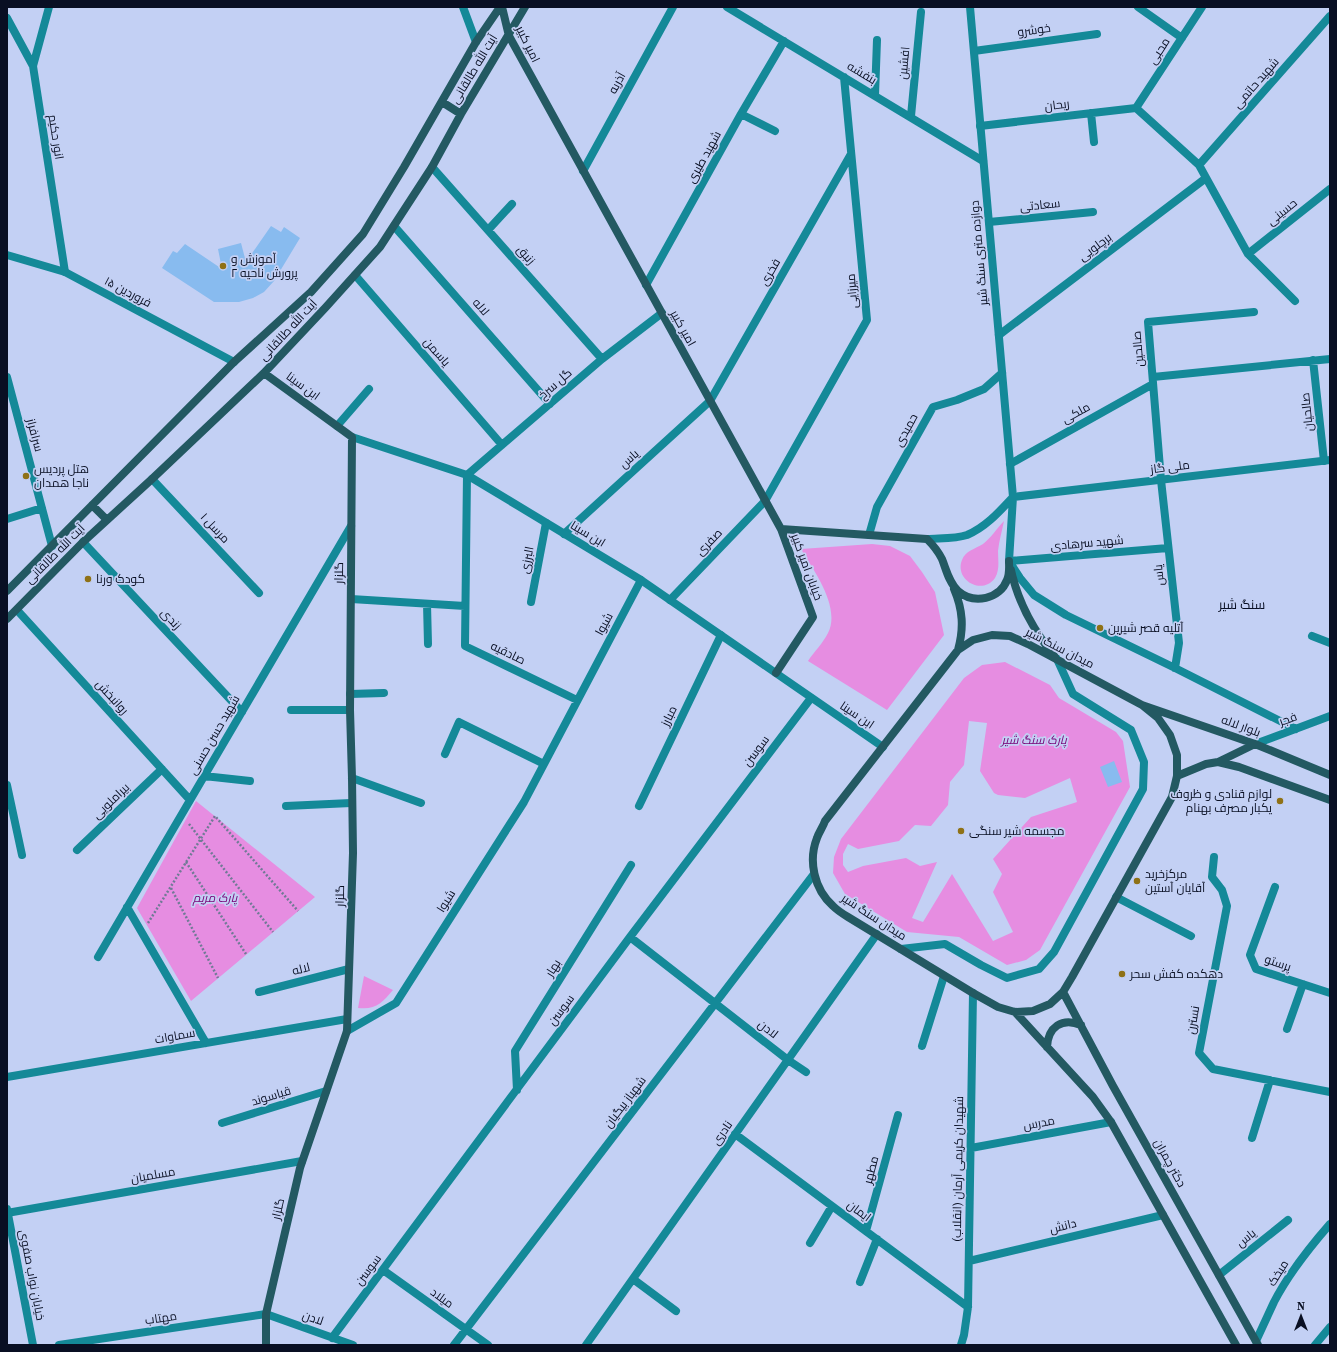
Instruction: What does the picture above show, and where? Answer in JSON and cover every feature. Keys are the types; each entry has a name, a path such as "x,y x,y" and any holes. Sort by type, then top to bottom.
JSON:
{"main road":[{"name":"آیت الله طالقانی","path":"7,591 234,362 311,292 363,234 404,168 476,42 501,7"},
{"name":"امیر کبیر","path":"501,7 509,36 780,529"},
{"name":"آیت الله طالقانی","path":"7,619 83,542 264,373 380,246 432,167 461,114 525,7"},
{"path":"442,102 461,114"},
{"name":"ابن سینا","path":"264,373 352,436"},
{"name":"گلزار","path":"266,1345 266,1314 302,1161 347,1031 352,860 350,694 352,436"},
{"path":"92,505 107,520"},
{"path":"780,529 927,539 934,545 941,557 958,597 962,621 962,636 958,650"},
{"name":"خیابان امیر کبیر","path":"776,673 813,617 780,529"},
{"path":"952,584 958,592 976,599 995,595 1007,580 1009,561"},
{"path":"1009,561 1012,577 1022,606 1044,643 1056,659"},
{"name":"میدان سنگ شیر","path":"992,635 1010,636 1056,659 1142,705 1158,718 1170,735 1177,755 1177,776 1172,797 1063,992 1050,1004 1033,1011 1015,1012 998,1007 973,993 832,906 821,892 814,874 813,856 817,838 826,821 958,650 973,640 992,635"},
{"name":"بلوار لاله","path":"1142,705 1255,744 1330,775"},
{"path":"1177,776 1206,764 1218,762 1255,744"},
{"path":"1218,762 1239,767 1330,800"},
{"name":"دکتر چمران","path":"1063,992 1113,1086 1257,1343"},
{"path":"1015,1012 1093,1097 1111,1122 1236,1345"},
{"path":"1047,1046 1049,1034 1058,1025 1069,1022 1081,1025"}],"street":[{"name":"انور حکیم","path":"49,7 33,66 65,272"},
{"path":"463,7 476,42"},
{"name":"آذربه","path":"583,171 673,7"},
{"name":"بنفشه","path":"727,7 911,116 983,161"},
{"name":"دوازده متری سنگ شیر","path":"970,7 1013,497 1009,561"},
{"path":"1138,7 1182,38"},
{"name":"محبی","path":"1136,108 1202,7"},
{"name":"افشین","path":"911,116 921,12"},
{"name":"شهید حاتمی","path":"1199,165 1330,16"},
{"path":"7,18 33,66"},
{"name":"خوشرو","path":"974,51 1098,34"},
{"path":"875,95 877,40"},
{"name":"شهید طیری","path":"646,285 741,114 784,41"},
{"name":"میرزایی","path":"765,501 867,320 844,77"},
{"path":"1136,108 1199,165 1248,254 1295,301"},
{"name":"ریحان","path":"980,126 1136,108"},
{"path":"1091,113 1094,142"},
{"path":"741,114 775,131"},
{"name":"فخری","path":"710,401 851,154"},
{"name":"زنبق","path":"432,167 602,359"},
{"name":"برچلویی","path":"999,335 1206,178"},
{"name":"حسینی","path":"1248,254 1330,189"},
{"path":"488,230 512,204"},
{"name":"سعادتی","path":"989,222 1093,212"},
{"name":"لاله","path":"394,226 550,404"},
{"name":"۱۵ فروردین","path":"7,256 65,272 234,362"},
{"name":"یاسمن","path":"355,275 502,445"},
{"name":"صالحین","path":"1160,480 1148,322 1254,312"},
{"name":"گل سرخ","path":"467,476 602,359 662,313"},
{"path":"1313,360 1330,359"},
{"name":"ملکی","path":"1010,464 1153,380 1313,360"},
{"name":"صالحیان","path":"1313,360 1327,460"},
{"name":"حمیدی","path":"869,535 877,507 933,407 957,400 984,389 1002,373"},
{"name":"سرافراز","path":"7,377 52,546"},
{"path":"337,426 369,389"},
{"name":"یاس","path":"564,534 710,401"},
{"name":"ابن سینا","path":"352,436 467,476 641,580 883,747"},
{"name":"ملی گاز","path":"1013,497 1327,460"},
{"name":"صادقیه","path":"467,476 465,646 577,700"},
{"name":"مرسل ۱","path":"152,479 259,593"},
{"name":"یاس","path":"1160,480 1179,643 1176,668"},
{"path":"927,539 966,535 980,528 991,520 1013,497"},
{"name":"صفری","path":"670,600 765,501"},
{"path":"7,519 42,508"},
{"name":"البرزی","path":"531,602 546,523"},
{"name":"شهید حسن حسنی","path":"98,957 351,526"},
{"name":"زندی","path":"83,542 242,712"},
{"name":"شهید سرهادی","path":"1009,561 1168,548"},
{"path":"1009,561 1020,578 1034,595 1066,615 1176,668 1296,729"},
{"name":"شیوا","path":"347,1031 396,1003 524,802 641,580"},
{"path":"351,599 465,606"},
{"path":"427,604 428,644"},
{"name":"روانبخش","path":"17,610 190,800"},
{"name":"مبارز","path":"639,806 721,635"},
{"path":"1312,636 1330,643"},
{"path":"900,949 945,944 1008,978 1039,969 1054,952 1143,789 1144,762 1131,730 1073,694 1056,659"},
{"path":"350,694 384,693"},
{"name":"سوسن","path":"332,1338 630,937 811,698"},
{"path":"291,710 350,710"},
{"name":"فجر","path":"1255,744 1330,716"},
{"path":"445,754 460,722 544,764"},
{"name":"بیراملویی","path":"77,850 162,769"},
{"path":"204,776 250,781"},
{"path":"352,778 421,803"},
{"path":"7,785 22,855"},
{"path":"286,806 351,804"},
{"name":"نسترن","path":"1214,857 1212,877 1222,890 1227,906 1199,1054 1213,1069 1330,1092"},
{"name":"بهار","path":"517,1090 515,1051 631,865"},
{"name":"شهباز بیگیان","path":"454,1345 814,874"},
{"name":"پرستو","path":"1275,887 1250,955 1256,969 1330,993"},
{"path":"1116,897 1191,936"},
{"path":"127,907 206,1043"},
{"name":"نادری","path":"586,1345 877,934"},
{"name":"لادن","path":"630,937 788,1060 806,1072"},
{"name":"لاله","path":"259,992 349,969"},
{"path":"922,1046 944,976"},
{"path":"1287,1029 1303,984"},
{"name":"شهیدان کریمی آرمان (انقلاب)","path":"961,1345 968,1307 973,993"},
{"name":"سماوات","path":"7,1077 347,1019"},
{"path":"1252,1138 1270,1080"},
{"name":"قیاسوند","path":"222,1123 326,1091"},
{"name":"مطهر","path":"866,1231 898,1115"},
{"name":"مدرس","path":"971,1148 1111,1122"},
{"name":"ایمان","path":"735,1134 968,1307"},
{"name":"مسلمیان","path":"7,1211 302,1161"},
{"path":"810,1243 832,1206"},
{"name":"خیابان نواب صفوی","path":"7,1211 33,1345"},
{"name":"دانش","path":"969,1261 1163,1215"},
{"name":"یاس","path":"1219,1275 1288,1220"},
{"name":"میخک","path":"1257,1343 1275,1301 1294,1269 1312,1244 1330,1224"},
{"path":"860,1282 877,1240"},
{"name":"میلاد","path":"383,1270 488,1345"},
{"path":"633,1279 676,1311"},
{"name":"لادن","path":"266,1314 353,1345"},
{"name":"مهتاب","path":"59,1345 266,1314"},
{"path":"1315,1345 1330,1327"}],"path":[{"path":"180,816 186,820 273,932"},
{"path":"142,932 215,816 298,911"},
{"path":"186,862 246,954"},
{"path":"170,888 218,978"}],"green space":[{"path":"1004,521 998,547 997,575 990,583 983,586 971,583 965,579 962,574 961,567 963,557 968,552 986,542"},
{"path":"872,544 890,546 910,556 935,592 944,635 887,710 808,661 828,633 831,623 831,612 829,601 819,578 801,549"},
{"name":"پارک سنگ شیر","path":"1005,662 1050,685 1059,698 1116,732 1123,741 1130,787 1040,950 1026,960 1007,965 959,937 907,932 845,894 833,873 834,857 841,839 964,678 982,665","holes":["969,721 987,723 980,771 994,793 998,795 1025,798 1070,778 1077,802 1031,817 993,859 1002,874 993,892 1013,932 993,941 952,874 923,922 912,918 937,862 920,866 906,858 863,866 848,872 843,865 843,854 848,844 858,849 899,841 915,825 931,826 948,805 950,782 964,765"]},
{"name":"پارک مریم","path":"196,801 315,897 191,1001 137,908"},
{"path":"364,976 393,990 385,999 374,1007 358,1008"}],"building":[{"name":"آموزش و پرورش ناحیه ۲","path":"271,226 281,232 284,227 300,238 274,281 264,292 253,298 239,302 214,302 162,268 173,251 177,253 185,244 222,269 218,249 241,243 246,262"},
{"path":"1114,761 1122,782 1108,787 1100,767"}],"place":[{"name":"آموزش و پرورش ناحیه ۲","path":"223,266"},
{"name":"هتل پردیس ناجا همدان","path":"26,476"},
{"name":"کودک ورنا","path":"88,579"},
{"name":"آتلیه قصر شیرین","path":"1100,628"},
{"name":"لوازم قنادی و ظروف یکبار مصرف بهنام","path":"1280,801"},
{"name":"مجسمه شیر سنگی","path":"961,831"},
{"name":"مرکزخرید آقایان آستین","path":"1137,881"},
{"name":"دهکده کفش سحر","path":"1122,974"}],"district":[{"name":"سنگ شیر","path":"1242,604"}]}
